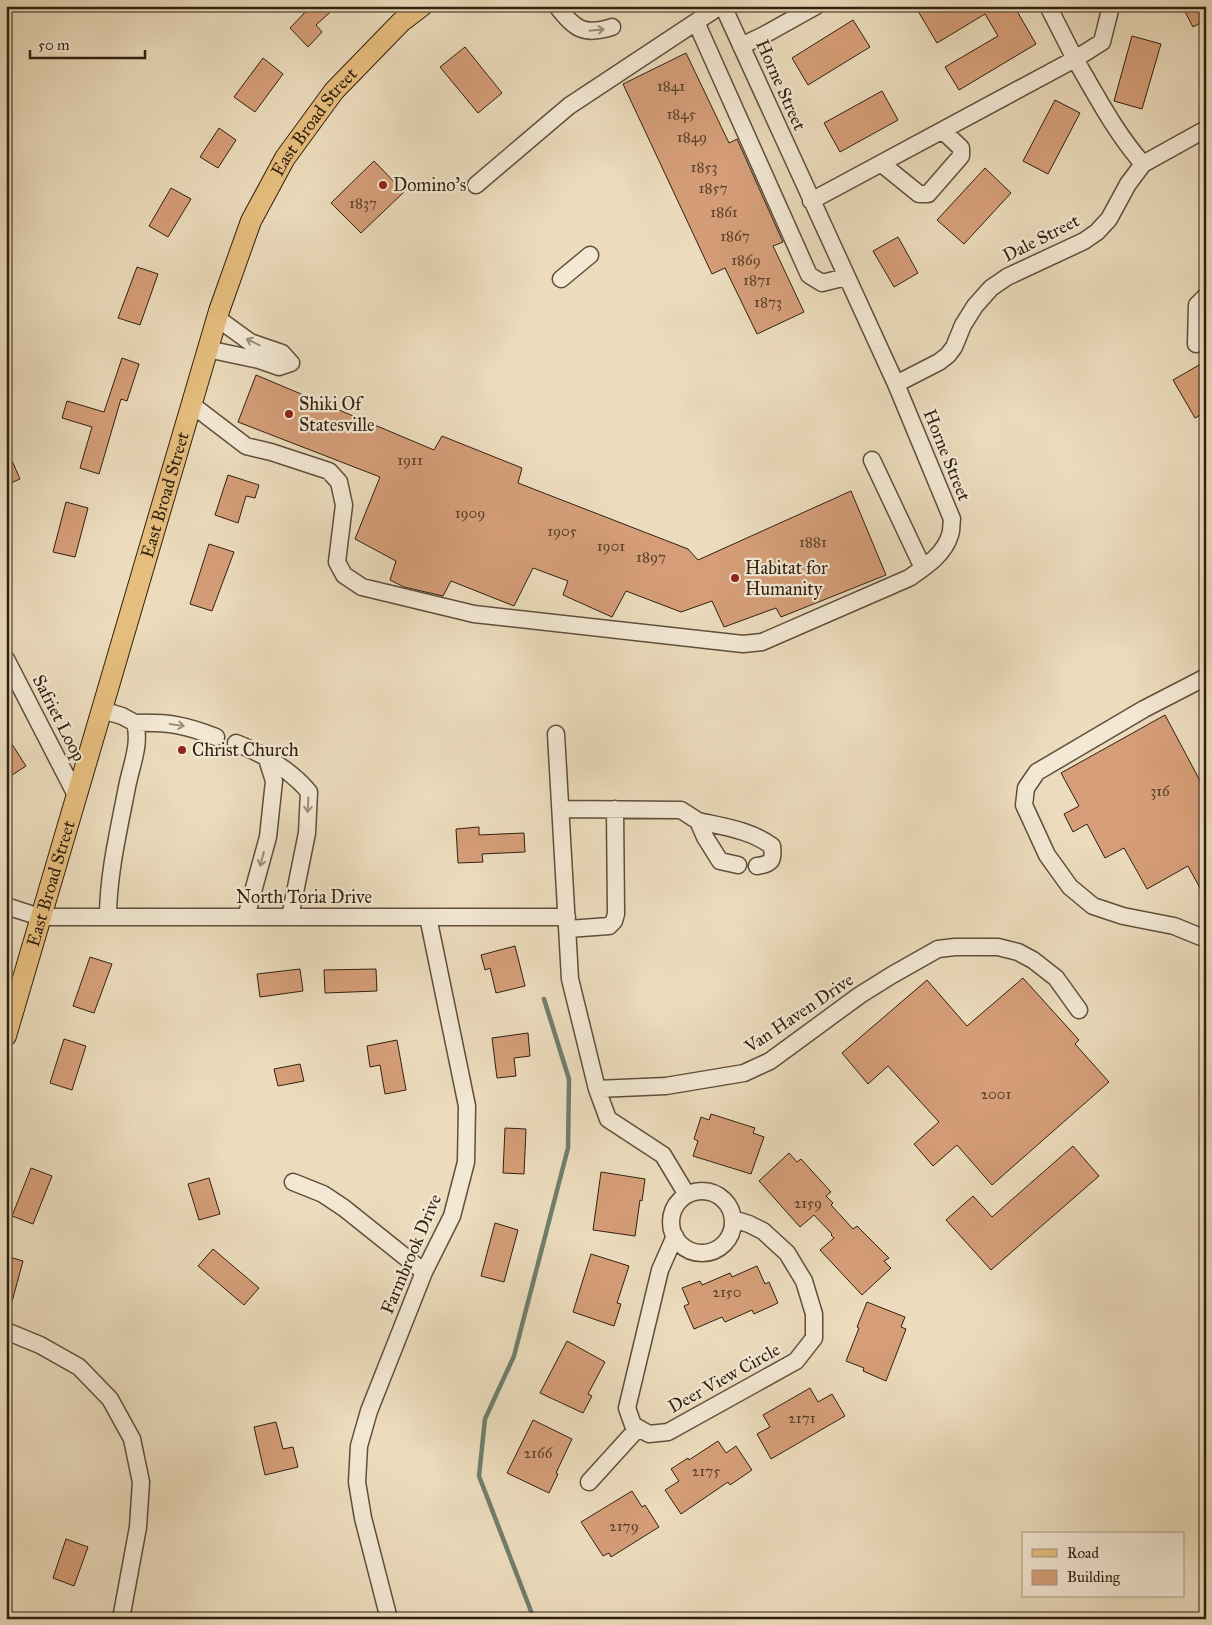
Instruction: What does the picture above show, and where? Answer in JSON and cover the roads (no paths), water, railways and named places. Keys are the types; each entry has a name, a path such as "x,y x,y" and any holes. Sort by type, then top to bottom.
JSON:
{"main road":[{"name":"East Broad Street","path":"6,1036 191,404 217,318 251,221 285,158 334,91 401,22 422,6"}],"street":[{"path":"558,6 577,28 597,32 612,27"},
{"path":"476,185 569,106 721,6"},
{"name":"Horne Street","path":"191,404 246,446 329,471 339,482 344,505 337,562 344,575 362,587 474,614 743,644 762,642 909,578 923,568 944,548 950,535 952,519 896,384 721,6"},
{"path":"741,46 816,6"},
{"path":"1048,6 1102,108 1126,144 1143,164"},
{"path":"812,201 1075,59 1102,42 1111,6"},
{"path":"696,22 809,275 822,283 846,277"},
{"name":"Dale Street","path":"896,384 940,362 948,355 975,306 991,288 1007,277 1084,241 1097,232 1109,219 1128,184 1143,164 1206,129"},
{"path":"882,164 919,194 928,194 961,156 961,148 943,131"},
{"path":"561,279 590,255"},
{"path":"1196,344 1197,305 1206,296"},
{"path":"208,349 259,360 280,367 291,363 282,353 250,342 217,318"},
{"path":"872,460 923,568"},
{"name":"Safriet Loop","path":"6,659 76,795"},
{"path":"1206,677 1144,709 1037,772 1026,788 1024,805 1047,855 1070,887 1093,906 1123,916 1174,926 1206,939"},
{"path":"102,710 122,716 135,723 161,722 188,726 216,737"},
{"path":"108,917 108,897 127,785 137,742 138,732 135,723"},
{"path":"556,734 570,979 597,1090 608,1119 663,1155 687,1194"},
{"path":"236,743 259,752 267,760 281,767 300,781 309,792 307,833 290,917"},
{"path":"246,917 268,837 274,781 267,760"},
{"path":"561,809 681,810 698,821 742,830 760,837 772,846 773,855 766,864 756,866"},
{"name":"North Toria Drive","path":"6,906 40,917 428,917 609,926 614,921 616,914 614,809"},
{"path":"698,821 720,862 738,865"},
{"name":"Farmbrook Drive","path":"389,1619 363,1518 357,1482 359,1446 370,1411 424,1272 452,1216 466,1162 467,1106 428,917"},
{"name":"Van Haven Drive","path":"597,1090 666,1086 744,1074 770,1061 892,974 938,949 998,947 1018,952 1056,978 1078,1010"},
{"path":"293,1182 323,1194 344,1208 424,1272"},
{"path":"699,1191 711,1192 722,1198 729,1207 733,1218 731,1231 726,1241 716,1249 705,1252 693,1251 682,1246 674,1236 671,1225 672,1213 678,1202 687,1194 699,1191"},
{"name":"Deer View Circle","path":"638,1428 649,1434 668,1432 796,1361 814,1338 814,1314 804,1281 787,1253 763,1231 733,1218"},
{"path":"589,1482 638,1428 633,1425 627,1408 660,1270 674,1236"},
{"path":"6,1331 40,1345 79,1367 110,1399 132,1439 141,1482 140,1500 138,1527 121,1619"}],"waterway":[{"path":"534,1619 479,1476 485,1419 514,1356 568,1148 569,1079 544,999"}],"place":[{"name":"Domino's","path":"383,185"},
{"name":"Shiki Of Statesville","path":"289,414"},
{"name":"Habitat for Humanity","path":"735,578"},
{"name":"Christ Church","path":"182,750"}]}
